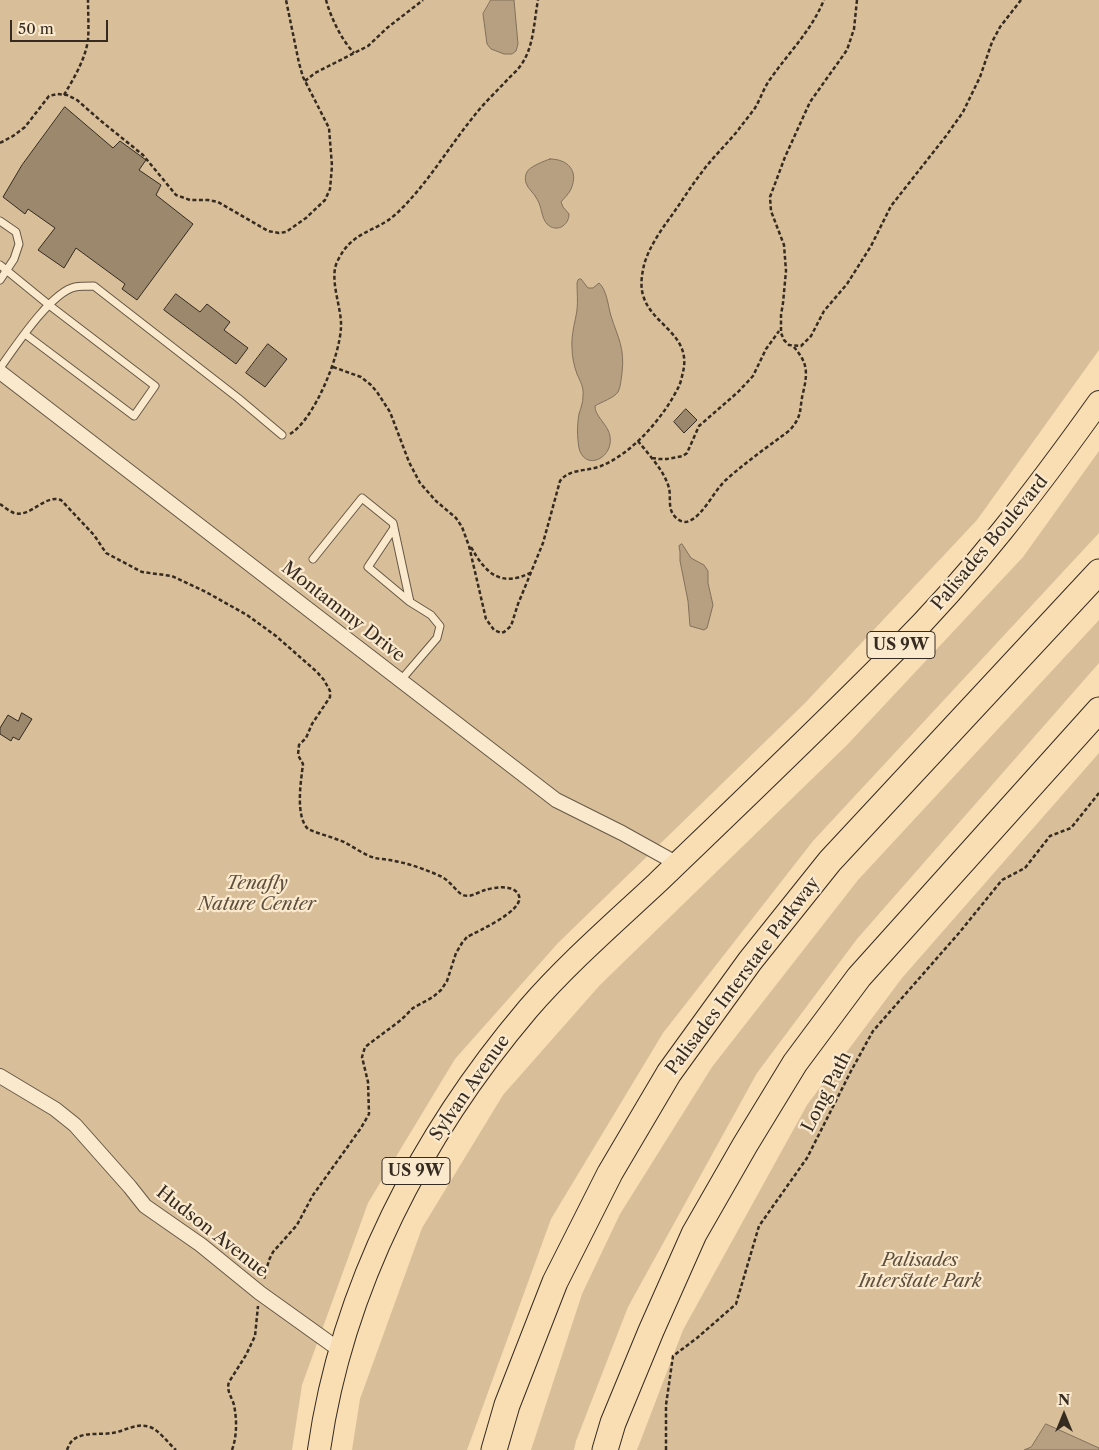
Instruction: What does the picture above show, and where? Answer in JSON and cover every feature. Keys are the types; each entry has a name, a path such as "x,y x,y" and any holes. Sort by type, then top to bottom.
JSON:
{"highway":[{"name":"Palisades Interstate Parkway","path":"494,1450 507,1405 555,1282 610,1173 669,1073 750,961 830,861 1099,572"},
{"path":"604,1450 647,1340 694,1234 795,1063 858,977 1099,710"}],"main road":[{"name":"Palisades Boulevard","path":"676,863 858,688 932,613 1010,523 1099,402"},
{"name":"Sylvan Avenue","path":"319,1450 328,1399 341,1351 365,1280 393,1215 425,1154 466,1090 508,1034 548,988 588,947 676,863"}],"street":[{"name":"Montammy Drive","path":"0,370 556,800 676,863"},
{"name":"Hudson Avenue","path":"0,1076 55,1109 75,1125 145,1206 201,1245 260,1293 341,1351"}],"lane":[{"path":"0,221 16,232 19,244 14,259 0,280"},
{"path":"0,265 155,386 134,416 25,334"},
{"path":"0,370 25,334 54,299 74,287 94,286 238,398 282,435"},
{"path":"313,559 362,498 393,522 410,602"},
{"path":"394,528 368,567 410,602 431,615 440,626 438,638 400,680"}],"path":[{"path":"64,95 86,48 89,24 88,0"},
{"path":"0,142 13,136 25,127 50,96 56,94 64,95 77,100 143,155 176,195 190,200 218,202 268,231 286,232 306,218 325,200 332,178 332,151 329,128 298,63 286,0"},
{"path":"326,0 335,23 354,53"},
{"path":"305,81 315,73 368,46 387,28 423,0"},
{"path":"282,435 291,434 302,425 312,410 333,366 340,342 341,327 341,313 334,273 337,262 356,237 387,221 413,196 475,114 522,63 528,52 534,32 538,0"},
{"path":"468,541 486,619 494,630 501,633 504,632 511,626 543,544 560,481 564,476 572,472 592,469 602,465 629,449 662,414 680,385 684,366 681,344 654,313 644,300 642,294 641,280 647,256 664,226 702,172 756,107 763,90 771,78 812,25 824,0"},
{"path":"651,457 667,459 683,456 687,453 699,426 738,392 753,376 766,349 779,332 786,270 784,245 772,211 770,197 785,157 810,102 847,50 854,29 857,0"},
{"path":"791,345 801,346 811,336 824,311 847,284 871,246 891,206 955,124 976,88 996,34 1021,0"},
{"path":"638,441 667,481 672,513 681,521 690,521 726,480 790,430 796,423 801,410 806,373 802,360 791,345 784,340 780,325"},
{"path":"333,366 361,377 377,392 390,412 409,462 420,483 436,501 456,518 478,561 494,575 508,578 516,578 532,572"},
{"path":"0,504 14,513 20,513 35,508 53,498 61,500 94,535 106,553 142,572 172,576 186,582 247,615 276,636 317,672 330,691 330,697 312,724 306,738 299,745 298,757 303,764 300,782 301,810 308,829 338,840 375,858 412,864 442,877 463,895 472,895 494,888 508,888 514,889 519,896 519,903 511,912 468,937 462,943 456,952 447,981 436,994 413,1008 402,1020 366,1047 362,1057 368,1082 368,1117 313,1196 297,1225 272,1252 269,1260 260,1293 255,1336 228,1386 235,1414 236,1437 232,1450"},
{"name":"Long Path","path":"666,1450 666,1405 673,1356 736,1304 759,1226 807,1158 873,1032 959,933 1002,880 1025,868 1050,836 1072,828 1099,793"},
{"path":"66,1450 72,1440 79,1436 112,1433 143,1425 156,1430 176,1450"}],"green space":[{"name":"Tenafly Nature Center","path":"0,0 1099,0 1099,350 977,520 805,703 558,943 455,1059 368,1203 302,1385 292,1450 0,1450"},
{"path":"1099,451 1099,533 813,841 663,1033 551,1219 467,1450 352,1450 360,1399 422,1228 503,1095 600,985 847,745 1023,557"},
{"path":"1099,620 1099,663 857,939 757,1073 628,1307 574,1450 531,1450 582,1294 620,1214 712,1067 858,880"},
{"name":"Palisades Interstate Park","path":"1099,753 1099,1450 637,1450 683,1330 807,1105 902,978"}],"shaded area":[{"path":"491,0 514,0 518,44 516,51 512,54 504,54 491,49 487,44 483,14"},
{"path":"550,159 567,164 574,177 570,191 561,202 569,214 567,222 558,228 547,224 539,202 525,180 528,170"},
{"path":"581,279 588,288 593,288 599,283 602,286 623,357 618,392 595,406 598,415 609,432 610,444 605,455 595,460 586,459 582,455 578,440 578,418 583,393 582,384 574,364 572,343 577,310 577,283"},
{"path":"682,544 691,558 704,565 708,571 708,583 713,605 707,628 704,630 690,626 688,601 680,561 679,546"},
{"path":"1046,1424 1099,1448 1099,1450 1024,1450 1031,1447"}],"building":[{"path":"65,107 113,148 120,141 146,160 139,170 161,185 156,195 193,224 137,300 122,289 125,284 76,248 64,268 38,250 55,228 28,209 25,214 3,197 22,165"},
{"path":"176,294 200,312 207,304 230,322 224,330 248,348 236,364 164,310"},
{"path":"268,344 287,359 265,387 246,373"},
{"path":"686,409 697,420 684,433 674,422"},
{"path":"22,713 32,719 19,740 13,737 11,741 0,734 0,728 8,715 18,721"}]}
